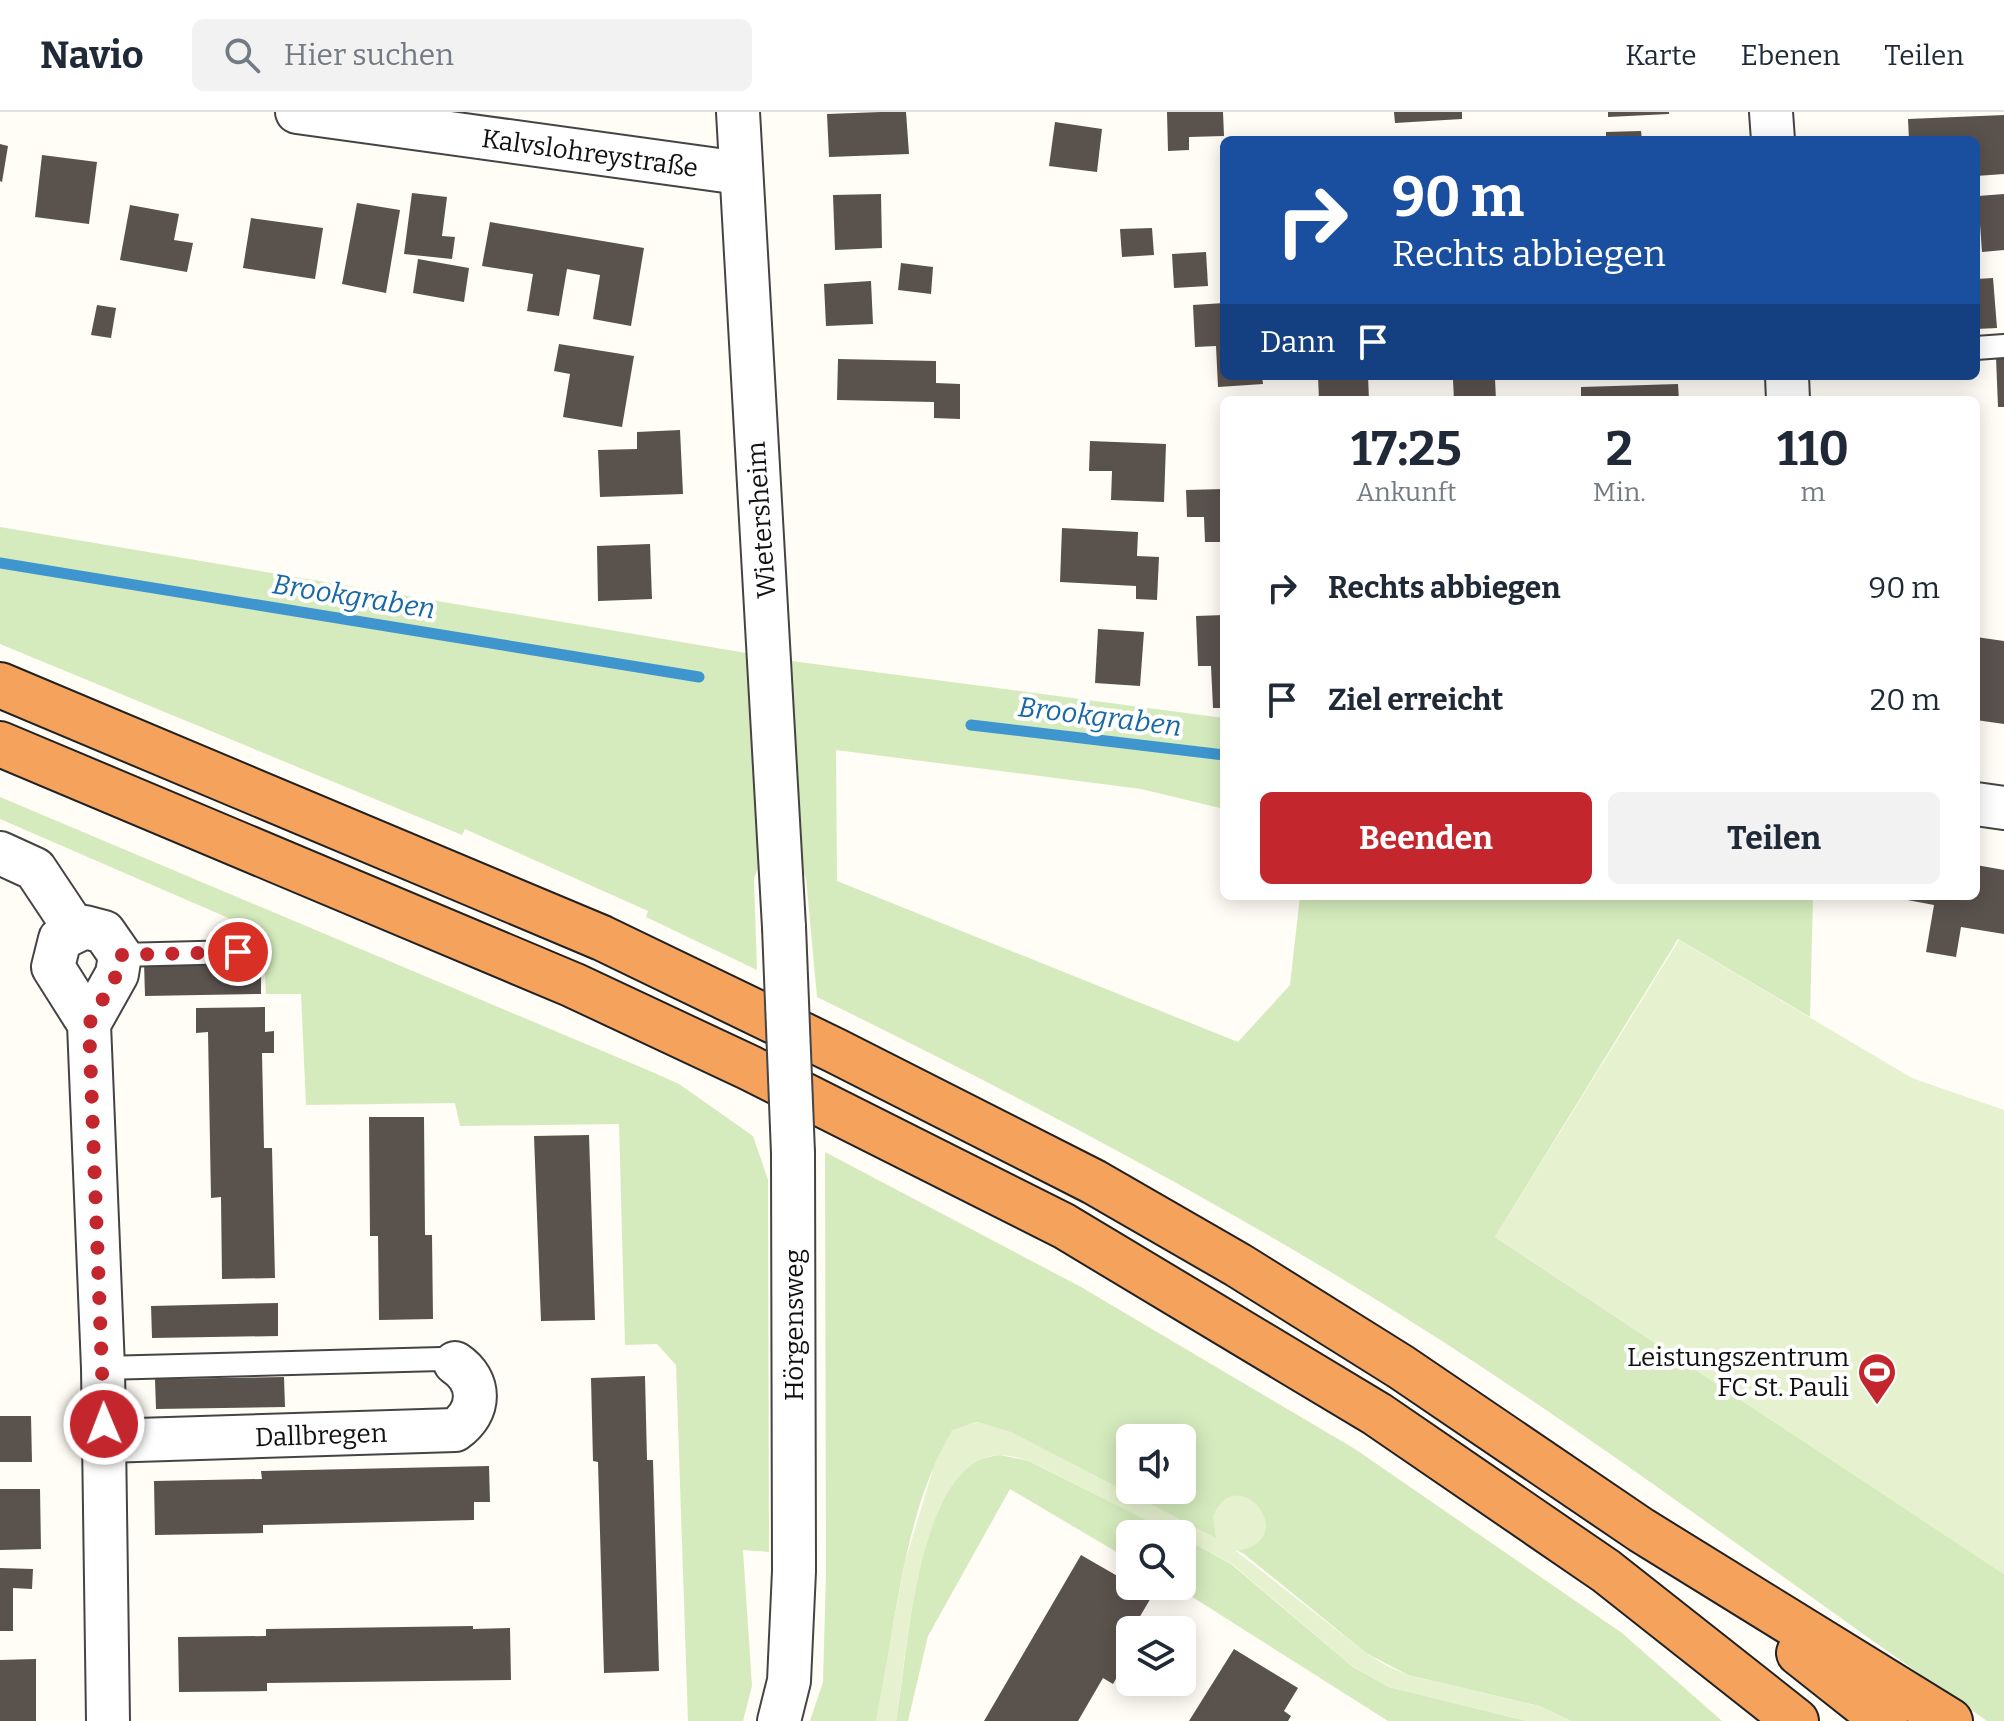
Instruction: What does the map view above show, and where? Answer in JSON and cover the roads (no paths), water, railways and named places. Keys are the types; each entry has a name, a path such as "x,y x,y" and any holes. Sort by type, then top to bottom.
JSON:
{"highway":[{"path":"0,685 602,938 836,1051 1094,1182 1238,1265 1401,1367 1641,1530 1950,1721"},
{"path":"0,744 573,985 750,1068 1064,1226 1377,1414 1606,1571 1796,1721"},
{"path":"1641,1530 1885,1721"}],"street":[{"name":"Kalvslohreystraße","path":"297,112 740,173"},
{"name":"Wietersheim","path":"738,112 784,927"},
{"path":"1771,112 1773,136"},
{"path":"1980,805 2004,808"},
{"path":"0,853 35,869 75,929"},
{"name":"Hörgensweg","path":"779,1721 789,1681 794,1571 793,1153 784,927"},
{"path":"89,1024 117,974 120,955 104,932 95,928 75,929 55,948 53,967 89,1024 105,1441 108,1721"},
{"name":"Dallbregen","path":"105,1441 455,1430 471,1415 476,1398 469,1375 455,1363"}],"lane":[{"path":"1980,348 2004,346"},
{"path":"120,955 238,952"},
{"path":"103,1368 441,1359 455,1363"}],"waterway":[{"name":"Brookgraben","path":"0,563 699,677"},
{"name":"Brookgraben","path":"971,725 1220,755"}],"place":[{"name":"Leistungszentrum FC St. Pauli","path":"1877,1406"}]}
